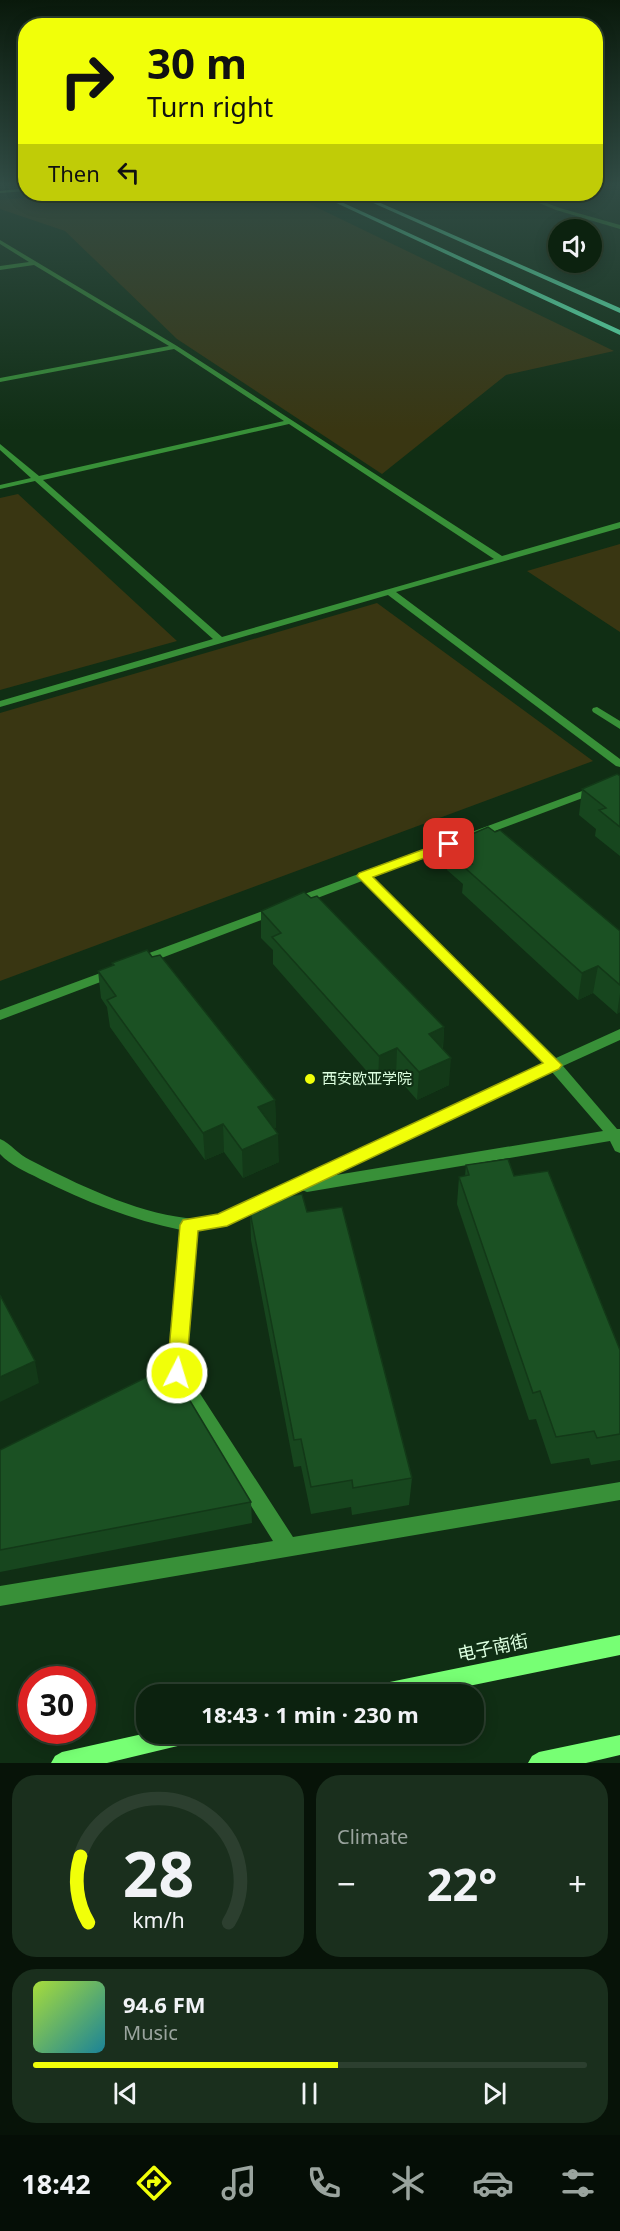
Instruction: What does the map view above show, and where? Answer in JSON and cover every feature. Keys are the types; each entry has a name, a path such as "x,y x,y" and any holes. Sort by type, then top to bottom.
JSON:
{"main road":[{"path":"474,265 620,333"},
{"path":"517,265 620,311"},
{"name":"电子南街","path":"428,1684 620,1644"},
{"path":"62,1763 143,1744"},
{"path":"539,1763 620,1745"}],"street":[{"path":"0,268 15,265"},
{"path":"39,265 175,346 502,560"},
{"path":"0,380 175,346"},
{"path":"0,487 290,422"},
{"path":"0,446 221,641"},
{"path":"0,704 391,593 620,525"},
{"path":"391,593 620,764"},
{"path":"597,710 620,726"},
{"path":"0,1015 620,780"},
{"path":"364,876 554,1065 618,1139"},
{"path":"0,1145 14,1159 73,1189 154,1218 189,1225 221,1221 620,1034"},
{"path":"291,1188 618,1139"},
{"path":"189,1225 177,1373 288,1547"},
{"path":"146,1389 177,1373"},
{"path":"0,1596 620,1491"}],"shaded area":[{"path":"101,265 437,265 614,351 506,375 382,474 177,339"},
{"path":"18,494 177,641 0,690 0,498"},
{"path":"620,544 620,632 527,571"},
{"path":"377,603 593,761 0,981 0,713"}],"building":[{"path":"617,774 620,776 620,827 599,810 606,808 582,789"},
{"path":"488,827 495,832 500,830 620,931 620,985 598,966 582,973 464,867 472,864 449,844"},
{"path":"304,892 311,898 317,896 444,1027 429,1034 451,1058 419,1072 397,1048 379,1056 272,937 281,933 261,911"},
{"path":"147,950 152,957 160,955 275,1100 258,1107 278,1134 242,1150 223,1124 203,1133 107,1000 116,996 98,971 114,965 112,963"},
{"path":"508,1159 514,1176 548,1171 620,1350 620,1434 597,1438 594,1431 556,1437 540,1391 533,1393 459,1177 469,1175 466,1165"},
{"path":"302,1194 307,1212 342,1207 412,1478 353,1488 352,1480 311,1487 301,1439 294,1440 250,1212 260,1211 258,1200"},
{"path":"0,1295 35,1361 0,1377"},
{"path":"169,1366 251,1502 0,1550 0,1450"}],"place":[{"name":"西安欧亚学院","path":"310,1079"}],"route":[{"path":"177,1373 189,1225 221,1221 554,1065 364,876 449,844"}]}
